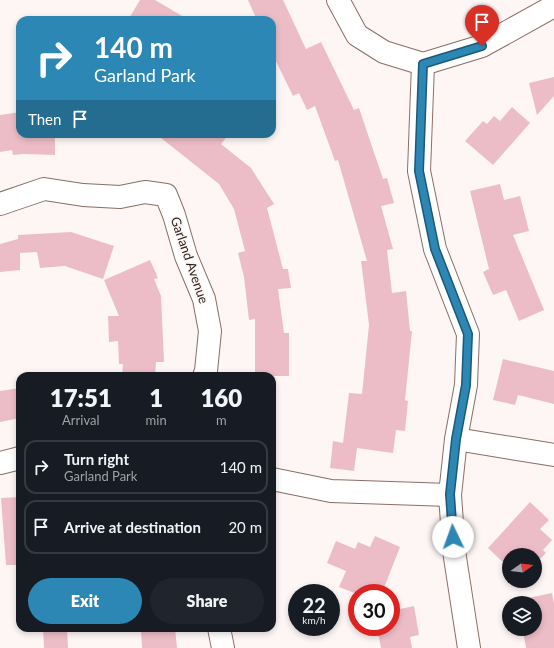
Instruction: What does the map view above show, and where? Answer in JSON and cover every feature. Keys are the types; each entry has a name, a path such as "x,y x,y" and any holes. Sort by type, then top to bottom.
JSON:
{"street":[{"path":"338,0 358,35 384,52 423,64 482,46 554,6"},
{"path":"423,64 419,171 435,249 468,334 466,385 456,439 450,494 454,551 469,648"},
{"name":"Garland Avenue","path":"0,204 44,189 83,195 120,197 145,192 166,195 172,209 186,256 204,299 210,331 205,372"},
{"path":"456,439 554,455"},
{"path":"0,463 16,459"},
{"path":"276,480 331,491 450,494"},
{"path":"221,632 224,648"}],"building":[{"path":"140,0 155,0 182,16 130,16"},
{"path":"248,0 283,0 306,49 321,42 354,110 359,108 383,179 387,178 394,203 381,206 393,249 387,250 392,293 406,291 410,331 412,331 405,400 408,401 405,431 396,430 393,453 357,448 354,471 330,468 333,441 343,443 349,393 362,394 369,325 361,261 367,261 338,160 335,161 315,106 307,110 299,93 293,96 276,61 276,16 255,16"},
{"path":"554,77 554,96 537,115 529,83"},
{"path":"512,107 530,123 493,165 465,141 483,121 487,124 494,116 500,121"},
{"path":"16,113 16,138 55,138 55,155 13,155 12,150 0,152 0,115"},
{"path":"161,138 226,138 221,144 251,168 274,204 267,208 283,269 288,269 291,288 278,289 284,333 289,333 289,376 276,376 276,372 255,372 255,319 249,320 244,277 238,253 245,251 234,209 219,184"},
{"path":"500,184 504,200 520,196 529,231 513,235 544,310 519,321 506,290 493,295 483,272 489,269 470,191"},
{"path":"71,232 114,246 103,279 65,266 40,268 37,252 20,253 20,270 0,272 0,244 18,239 18,235"},
{"path":"150,260 158,278 154,279 161,296 164,362 156,362 155,372 122,372 123,364 119,364 118,341 109,342 108,316 119,316 104,280"},
{"path":"503,359 554,371 554,404 518,395 515,405 493,400"},
{"path":"16,389 16,419 0,422 0,391"},
{"path":"16,497 16,565 6,565 1,498"},
{"path":"530,502 549,520 540,529 552,540 543,550 546,553 542,557 542,548 502,548 502,561 488,548"},
{"path":"375,536 400,547 386,584 348,584 348,590 340,587 346,571 327,563 336,541 355,549 358,542 370,547"},
{"path":"552,593 554,604 554,648 526,648 524,636 542,636 542,596 538,596"},
{"path":"414,606 419,635 410,637 412,648 381,648 379,636 400,636 400,609"},
{"path":"43,632 67,632 68,648 44,648"},
{"path":"141,632 175,632 177,648 142,648"}],"route":[{"path":"453,537 450,494 456,439 466,385 468,334 435,249 419,171 423,64 482,46"}]}
